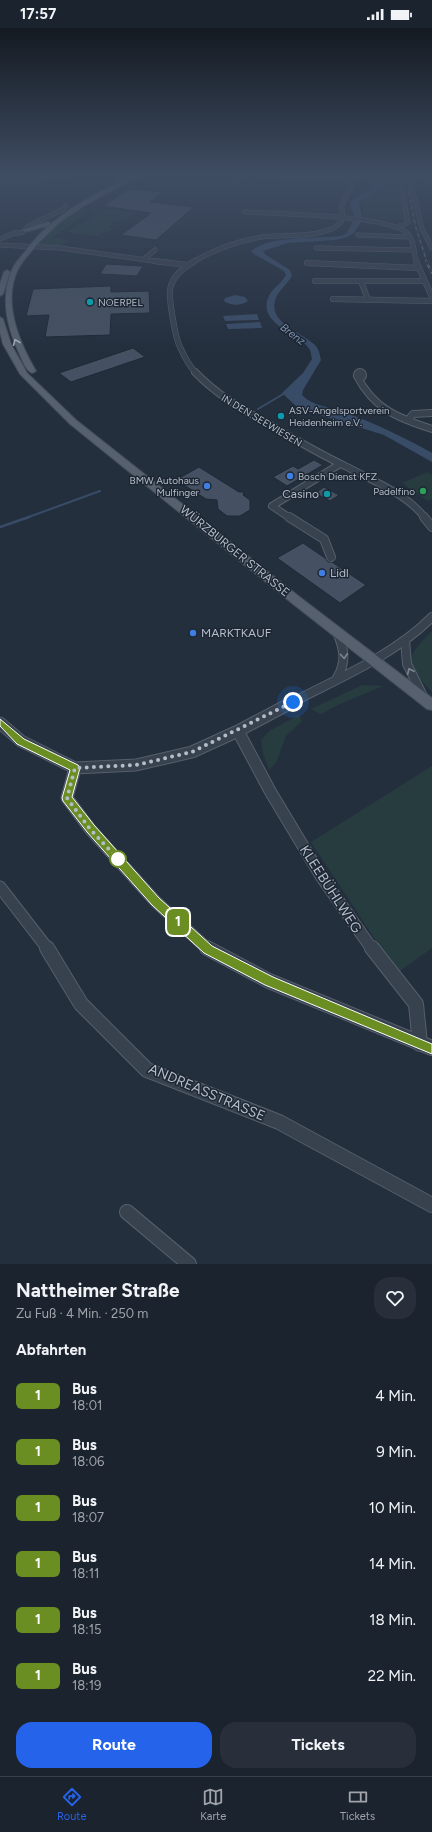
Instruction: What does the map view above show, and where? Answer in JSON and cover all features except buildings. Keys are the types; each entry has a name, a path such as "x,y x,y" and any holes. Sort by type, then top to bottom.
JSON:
{"main road":[{"path":"0,294 7,274 41,233"},
{"path":"29,246 44,233"},
{"name":"WÜRZBURGER STRASSE","path":"29,246 11,279 9,294 10,320 20,350 43,392"},
{"path":"0,321 10,320"},
{"name":"WÜRZBURGER STRASSE","path":"0,321 7,344 18,364 32,383 65,415 91,438 428,702"}],"street":[{"path":"0,239 16,233"},
{"name":"IN DEN SEEWIESEN","path":"312,233 263,237 228,245 210,252 179,271 170,290 171,305 179,346 190,367 207,385 227,401 274,429 393,491 408,501 423,515 432,527"},
{"path":"407,233 419,268 432,297"},
{"path":"424,233 432,248"},
{"path":"358,235 410,237"},
{"path":"0,245 60,248 187,265"},
{"path":"316,248 413,250"},
{"path":"354,249 356,265"},
{"path":"144,259 155,250"},
{"path":"307,263 419,268"},
{"path":"315,281 424,281"},
{"path":"361,282 368,300"},
{"path":"333,300 432,301"},
{"path":"357,376 369,395 386,412 432,429"},
{"path":"408,420 413,414 432,413"},
{"path":"331,557 324,539 272,506 340,464"},
{"path":"0,723 21,741 75,768 136,765 192,752 238,731 373,660 417,632 432,617"},
{"path":"336,679 345,666 344,647 337,632"},
{"path":"405,640 407,664 428,702"},
{"name":"KLEEBÜHLWEG","path":"238,731 270,791 321,876 383,964 416,1004 420,1044"},
{"path":"75,768 67,798 90,829 156,902 208,949 269,981 432,1048"},
{"name":"ANDREASSTRASSE","path":"0,887 50,951 81,1004 147,1070 278,1122 432,1205"},
{"path":"127,1212 189,1264"}],"green space":[{"path":"47,233 59,233 53,237 69,240 59,247 35,246"},
{"path":"73,233 104,233 100,234 103,237"},
{"name":"Padelfino","path":"427,472 432,475 432,499 428,501 402,483"},
{"path":"432,631 432,692 416,674 412,667 411,661 412,655 416,649"},
{"path":"362,685 383,686 340,704 321,714 311,709"},
{"path":"299,715 302,721 286,736 276,763 269,770 263,754 261,740 269,731"},
{"path":"432,766 432,948 397,973 311,842"}],"water":[{"name":"Brenz","path":"347,233 354,233 347,237 336,240 288,243 263,251 266,255 290,270 292,276 276,298 274,307 276,314 287,326 316,346 320,355 321,360 303,390 302,395 311,402 355,416 411,441 432,453 432,462 384,435 310,412 296,406 282,393 303,373 312,359 311,352 305,344 273,321 268,313 267,304 270,294 286,275 284,271 251,251 270,242 341,236"},
{"path":"235,295 245,297 248,301 236,305 224,301 225,298"},
{"path":"257,314 259,320 225,321 223,316"},
{"path":"260,322 262,328 228,329 226,324"}],"waterway":[{"path":"258,409 285,393"},
{"path":"26,518 100,491"},
{"path":"0,527 29,517"}],"railway":[{"path":"417,233 427,262"},
{"path":"426,261 432,273"}],"bus line":[{"name":"1","path":"0,723 21,741 75,768 67,798 90,829 156,902 208,949 269,981 432,1048"}],"place":[{"name":"NOERPEL","path":"90,302"},
{"name":"ASV-Angelsportverein Heidenheim e.V.","path":"281,416"},
{"name":"Bosch Dienst KFZ","path":"290,476"},
{"name":"BMW Autohaus Mulfinger","path":"207,486"},
{"name":"Padelfino","path":"423,491"},
{"name":"Casino","path":"327,494"},
{"name":"Lidl","path":"322,573"},
{"name":"MARKTKAUF","path":"193,633"}],"route":[{"path":"118,859 90,829 67,798 75,768 136,765 192,752 238,731 293,702"}]}
